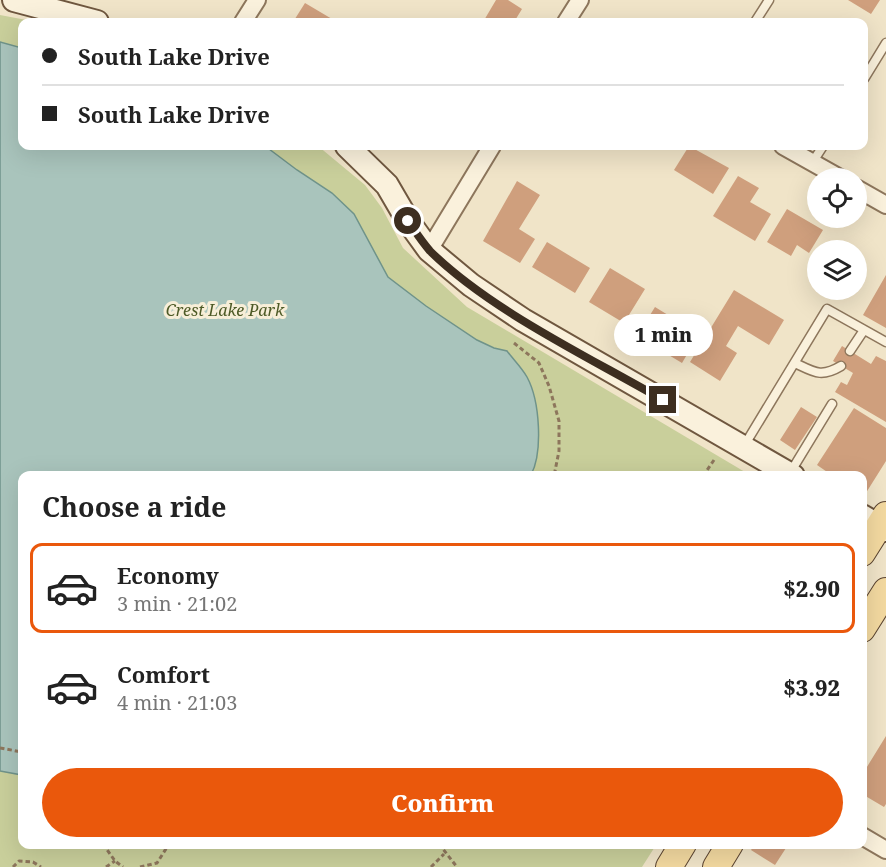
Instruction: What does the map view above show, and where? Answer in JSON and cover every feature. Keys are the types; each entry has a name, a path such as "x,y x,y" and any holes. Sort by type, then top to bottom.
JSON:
{"main road":[{"path":"867,543 878,522"},
{"path":"867,621 886,591"},
{"path":"669,867 680,849"},
{"path":"716,867 727,849"}],"street":[{"path":"14,0 82,18"},
{"path":"246,18 257,0"},
{"path":"571,18 580,0"},
{"path":"351,150 387,185 408,221 429,250 471,285 523,320 786,471"},
{"path":"429,250 490,150"},
{"path":"790,150 821,168"},
{"path":"867,195 886,206"},
{"path":"867,839 886,850"}],"lane":[{"path":"758,18 769,0"},
{"path":"868,72 886,43"},
{"path":"812,163 820,150"},
{"path":"744,447 827,309 886,342"},
{"path":"850,351 864,330"},
{"path":"795,363 817,374 830,372 841,366"},
{"path":"793,471 832,404"}],"path":[{"path":"514,343 539,363 549,386 559,421 559,451 555,471"},
{"path":"706,471 714,460"},
{"path":"0,748 18,751"},
{"path":"107,849 115,861 123,867"},
{"path":"140,867 157,865 166,849"},
{"path":"442,849 457,867"},
{"path":"431,867 445,854"},
{"path":"13,867 19,861 33,862 41,867"},
{"path":"106,867 115,861"}],"green space":[{"name":"Crest Lake Park","path":"0,15 18,18 18,150 323,150 365,185 382,208 403,248 467,307 743,471 18,471 18,849 653,849 642,867 0,867"}],"water":[{"name":"Crest Lake Park","path":"0,42 18,47 18,150 270,150 332,193 354,214 388,277 477,340 507,351 525,374 531,387 537,412 538,440 533,471 18,471 18,774 0,771"}],"building":[{"path":"496,0 508,0 522,9 516,18 485,18"},
{"path":"848,0 880,0 871,14"},
{"path":"305,3 330,18 296,18"},
{"path":"686,150 696,150 729,168 713,194 674,170"},
{"path":"738,176 759,188 750,202 771,214 755,241 713,216"},
{"path":"517,181 540,195 519,229 535,239 520,263 483,241"},
{"path":"787,209 807,221 807,228 823,230 817,240 807,240 807,252 797,245 791,256 767,242"},
{"path":"547,242 590,268 575,293 532,267"},
{"path":"610,268 645,289 624,323 589,302"},
{"path":"886,275 886,328 863,315"},
{"path":"734,290 784,320 769,345 738,326 726,346 737,353 720,381 690,362"},
{"path":"655,307 699,334 682,363 637,336"},
{"path":"842,346 871,364 876,356 886,361 886,422 835,392 841,382 847,385 853,373 833,361"},
{"path":"801,407 817,417 795,450 780,440"},
{"path":"854,408 886,428 886,461 867,491 867,471 826,471 817,465"},
{"path":"886,736 886,804 884,807 867,797 867,767"},
{"path":"752,849 785,849 775,865"}],"route":[{"path":"408,221 429,250 471,285 523,320 663,400"}]}
